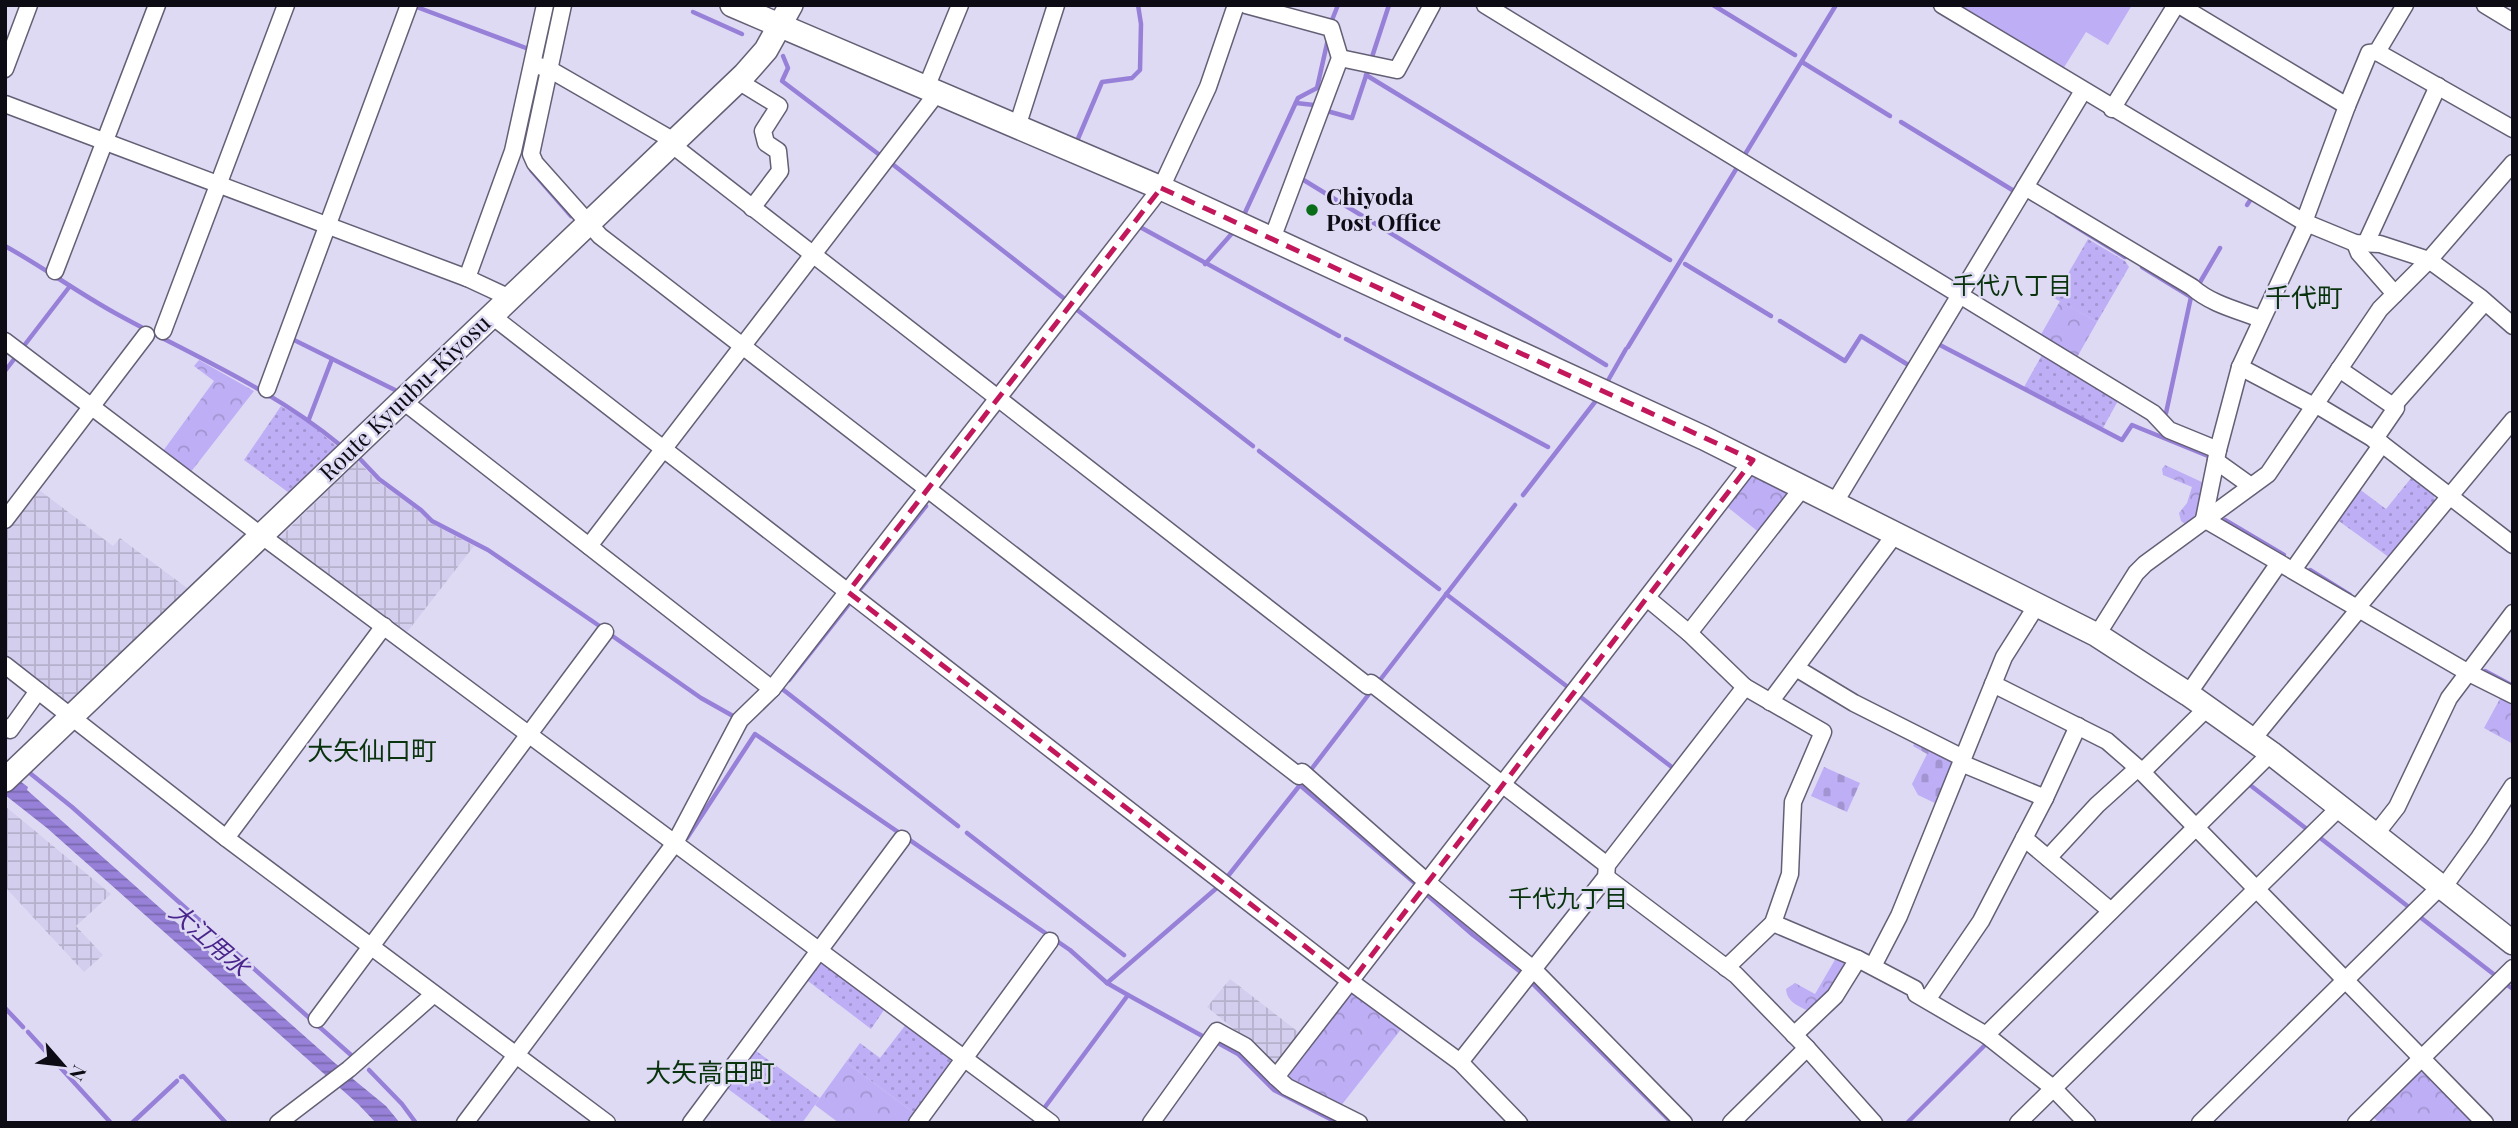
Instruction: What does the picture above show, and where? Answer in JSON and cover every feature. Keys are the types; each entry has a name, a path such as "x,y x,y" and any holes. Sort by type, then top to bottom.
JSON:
{"street":[{"path":"5,69 29,5"},
{"path":"55,271 157,5"},
{"path":"163,331 286,5"},
{"path":"267,389 409,5"},
{"path":"545,5 531,154 535,163 600,236 740,349 925,492 1301,774 1533,969 1684,1123"},
{"path":"467,278 563,5"},
{"path":"732,5 1161,188 1753,460 2097,635 2188,694 2262,747 2513,943"},
{"name":"Route Kyuubu-Kiyosu","path":"9,776 738,81 766,50 791,5"},
{"path":"589,545 813,256 931,91 960,5"},
{"path":"1017,127 1056,5"},
{"path":"465,1123 675,843 740,720 772,689 1161,188 1208,88 1236,5"},
{"path":"1246,5 1331,28 1340,58 1272,239"},
{"path":"1340,58 1397,70 1432,5"},
{"path":"1485,5 2153,413 2169,430 2217,456 2251,486"},
{"path":"1942,5 2305,223 2360,243 2380,244 2429,260 2513,326"},
{"path":"2112,108 2178,5 2347,106"},
{"path":"2377,52 2404,5"},
{"path":"2485,5 2513,22"},
{"path":"2204,519 2240,368 2305,223 2347,106 2370,53 2377,52 2513,129"},
{"path":"540,66 673,143 813,256 1502,785 1727,968 1807,1048 1874,1123"},
{"path":"738,81 779,106 763,131 766,143 778,151 780,172 752,208"},
{"path":"2395,294 2359,253 2360,243 2438,86"},
{"path":"1836,502 2083,91"},
{"path":"5,104 467,278 510,299"},
{"path":"2097,635 2136,573 2167,546 2268,474 2380,309 2429,260 2513,163"},
{"path":"2025,187 2192,286 2200,294 2221,305 2261,319"},
{"path":"2393,406 2485,302"},
{"path":"492,316 1350,982 1460,1062 1519,1123"},
{"path":"5,520 146,335"},
{"path":"5,341 262,536 1051,1123"},
{"path":"2240,368 2315,405 2378,442 2513,545"},
{"path":"2188,694 2378,442 2396,408 2339,369"},
{"path":"403,401 772,689"},
{"path":"1986,1035 2196,827 2262,747 2358,608 2513,420"},
{"path":"1276,1077 1753,460"},
{"path":"1689,633 1804,486"},
{"path":"2204,519 2467,672 2513,695"},
{"path":"1770,702 1896,533"},
{"path":"1647,598 1689,633 1745,687 1823,732 1793,802 1790,874 1773,923 1727,968"},
{"path":"1794,1035 1865,963 1899,916 2004,657 2037,605"},
{"path":"2375,835 2397,807 2449,698 2513,613"},
{"path":"226,838 384,626"},
{"path":"317,1019 605,632"},
{"path":"5,665 226,838 607,1123"},
{"path":"1796,668 1854,703 1962,761 2045,798"},
{"path":"1993,684 2107,741 2140,770 2484,1123"},
{"path":"1460,1062 1745,687"},
{"path":"5,727 10,730 38,691"},
{"path":"2048,858 2097,805 2140,770 2207,708"},
{"path":"1927,1000 1981,921 2045,798 2078,726"},
{"path":"2200,1123 2442,887 2513,786"},
{"path":"2018,1123 2340,807"},
{"path":"691,1123 902,838"},
{"path":"2024,838 2111,911"},
{"path":"1773,923 1865,963 1914,989 1916,994 1986,1035 2053,1088 2087,1123"},
{"path":"916,1123 1050,941"},
{"path":"2356,1123 2513,968"},
{"path":"278,1123 349,1069 434,994"},
{"path":"1151,1123 1217,1031 1245,1046 1287,1087 1359,1123"},
{"path":"1731,1123 1807,1048"}],"highlighted area":[{"path":"1161,188 1753,460 1351,982 848,592"}],"shaded area":[{"path":"358,461 377,481 419,511 431,523 474,546 404,636 277,540"},
{"path":"38,489 113,546 120,538 191,591 75,702 63,702 5,656 5,532"},
{"path":"5,770 28,787 27,790 336,1064 351,1074 353,1079 386,1106 400,1123 376,1123 358,1104 47,828 5,795"},
{"path":"5,806 111,894 76,926 103,955 84,972 5,887"},
{"path":"1230,979 1301,1034 1280,1060 1274,1062 1207,1007"}],"green space":[{"path":"1958,5 2132,5 2108,45 2086,32 2063,69"},
{"path":"2088,239 2125,261 2129,267 2097,322 2054,298"},
{"path":"2060,301 2097,322 2076,359 2039,338"},
{"path":"2043,353 2119,399 2103,428 2024,387"},
{"path":"199,360 254,391 190,473 163,451 214,381 194,366"},
{"path":"281,406 308,422 340,449 292,495 244,460"},
{"path":"2165,465 2204,483 2197,511 2186,525 2181,521 2179,513 2187,503 2192,487 2163,475 2162,469"},
{"path":"1748,475 1757,475 1792,494 1761,534 1725,505"},
{"path":"2412,477 2434,493 2435,503 2390,558 2336,519 2358,488 2386,509"},
{"path":"2502,695 2513,701 2513,744 2484,728"},
{"path":"1917,739 1957,758 1939,805 1918,795 1912,784 1927,754 1913,746"},
{"path":"1824,767 1860,783 1847,812 1811,796"},
{"path":"1788,936 1814,946 1801,946"},
{"path":"1817,947 1850,960 1834,990 1809,1011 1791,1000 1786,989 1795,983 1815,994 1836,958"},
{"path":"826,962 886,1007 871,1029 804,978 815,963"},
{"path":"1358,993 1402,1028 1340,1107 1290,1081 1289,1073 1349,994"},
{"path":"907,1023 950,1055 951,1063 914,1113 846,1062 860,1043 880,1058"},
{"path":"752,1048 820,1098 802,1123 774,1123 724,1086"},
{"path":"846,1062 914,1113 907,1123 839,1123 815,1105"},
{"path":"2417,1072 2427,1073 2475,1123 2379,1123 2372,1116"}],"waterway":[{"path":"1079,142 1077,141 1102,82 1132,78 1140,70 1141,24 1138,5"},
{"path":"1332,20 1338,5"},
{"path":"1371,60 1389,5"},
{"path":"1713,5 1795,55"},
{"path":"1744,156 1836,5"},
{"path":"414,6 526,48"},
{"path":"693,12 742,34"},
{"path":"1241,216 1243,217 1298,98 1317,88 1328,39"},
{"path":"525,156 523,149 546,45"},
{"path":"783,56 788,68 782,81 881,156"},
{"path":"1802,62 1890,116"},
{"path":"1327,111 1352,118 1367,73"},
{"path":"1366,75 1670,260"},
{"path":"1296,103 1314,105"},
{"path":"1901,122 2014,191"},
{"path":"891,163 1066,300"},
{"path":"1628,347 1738,166"},
{"path":"531,170 571,216"},
{"path":"1302,179 1606,365"},
{"path":"2247,205 2251,199"},
{"path":"2057,215 2125,257"},
{"path":"1140,227 1339,336"},
{"path":"1205,264 1235,230"},
{"path":"5,246 115,313 259,390 340,445"},
{"path":"2199,284 2220,248"},
{"path":"1685,264 1771,316"},
{"path":"2142,267 2191,297 2166,413"},
{"path":"23,347 70,286"},
{"path":"1076,309 1253,446"},
{"path":"1780,321 1845,361 1861,336 1910,366"},
{"path":"290,338 395,390"},
{"path":"1346,339 1548,447"},
{"path":"1938,344 2122,440 2132,425 2208,456"},
{"path":"1606,384 1626,349"},
{"path":"5,371 15,358"},
{"path":"309,419 332,359"},
{"path":"1523,495 1598,398"},
{"path":"1259,451 1439,589"},
{"path":"361,460 379,479 432,521 488,550 601,627"},
{"path":"1380,680 1515,505"},
{"path":"861,588 926,506"},
{"path":"2225,520 2284,555"},
{"path":"2310,570 2350,595"},
{"path":"1446,594 1569,688"},
{"path":"789,680 849,604"},
{"path":"611,635 701,698 733,716"},
{"path":"2485,671 2513,686"},
{"path":"781,688 958,826"},
{"path":"1310,771 1369,694"},
{"path":"1578,695 1673,768"},
{"path":"687,838 755,734 1070,950 1107,983"},
{"name":"大江用水","path":"31,774 72,807 351,1055"},
{"path":"1295,781 1416,884"},
{"path":"1228,876 1300,785"},
{"path":"2250,785 2308,830"},
{"path":"967,833 1124,955"},
{"path":"2319,837 2410,908"},
{"path":"1045,1107 1128,995 1107,983 1219,886"},
{"path":"1425,893 1522,973"},
{"path":"2420,917 2496,976"},
{"path":"1531,982 1672,1123"},
{"path":"2506,984 2513,989"},
{"path":"1128,995 1206,1038"},
{"path":"5,1008 23,1027"},
{"path":"28,1032 111,1123"},
{"path":"1218,1043 1238,1054 1274,1090 1338,1123"},
{"path":"1907,1123 1985,1045"},
{"path":"369,1070 402,1104 416,1123"},
{"path":"181,1077 183,1076 226,1123"},
{"path":"132,1123 177,1081"}],"place":[{"name":"Chiyoda Post Office","path":"1312,210"}],"district":[{"name":"千代八丁目","path":"2012,286"},
{"name":"千代町","path":"2304,298"},
{"name":"大矢仙口町","path":"372,751"},
{"name":"千代九丁目","path":"1568,899"},
{"name":"大矢高田町","path":"710,1073"}]}
